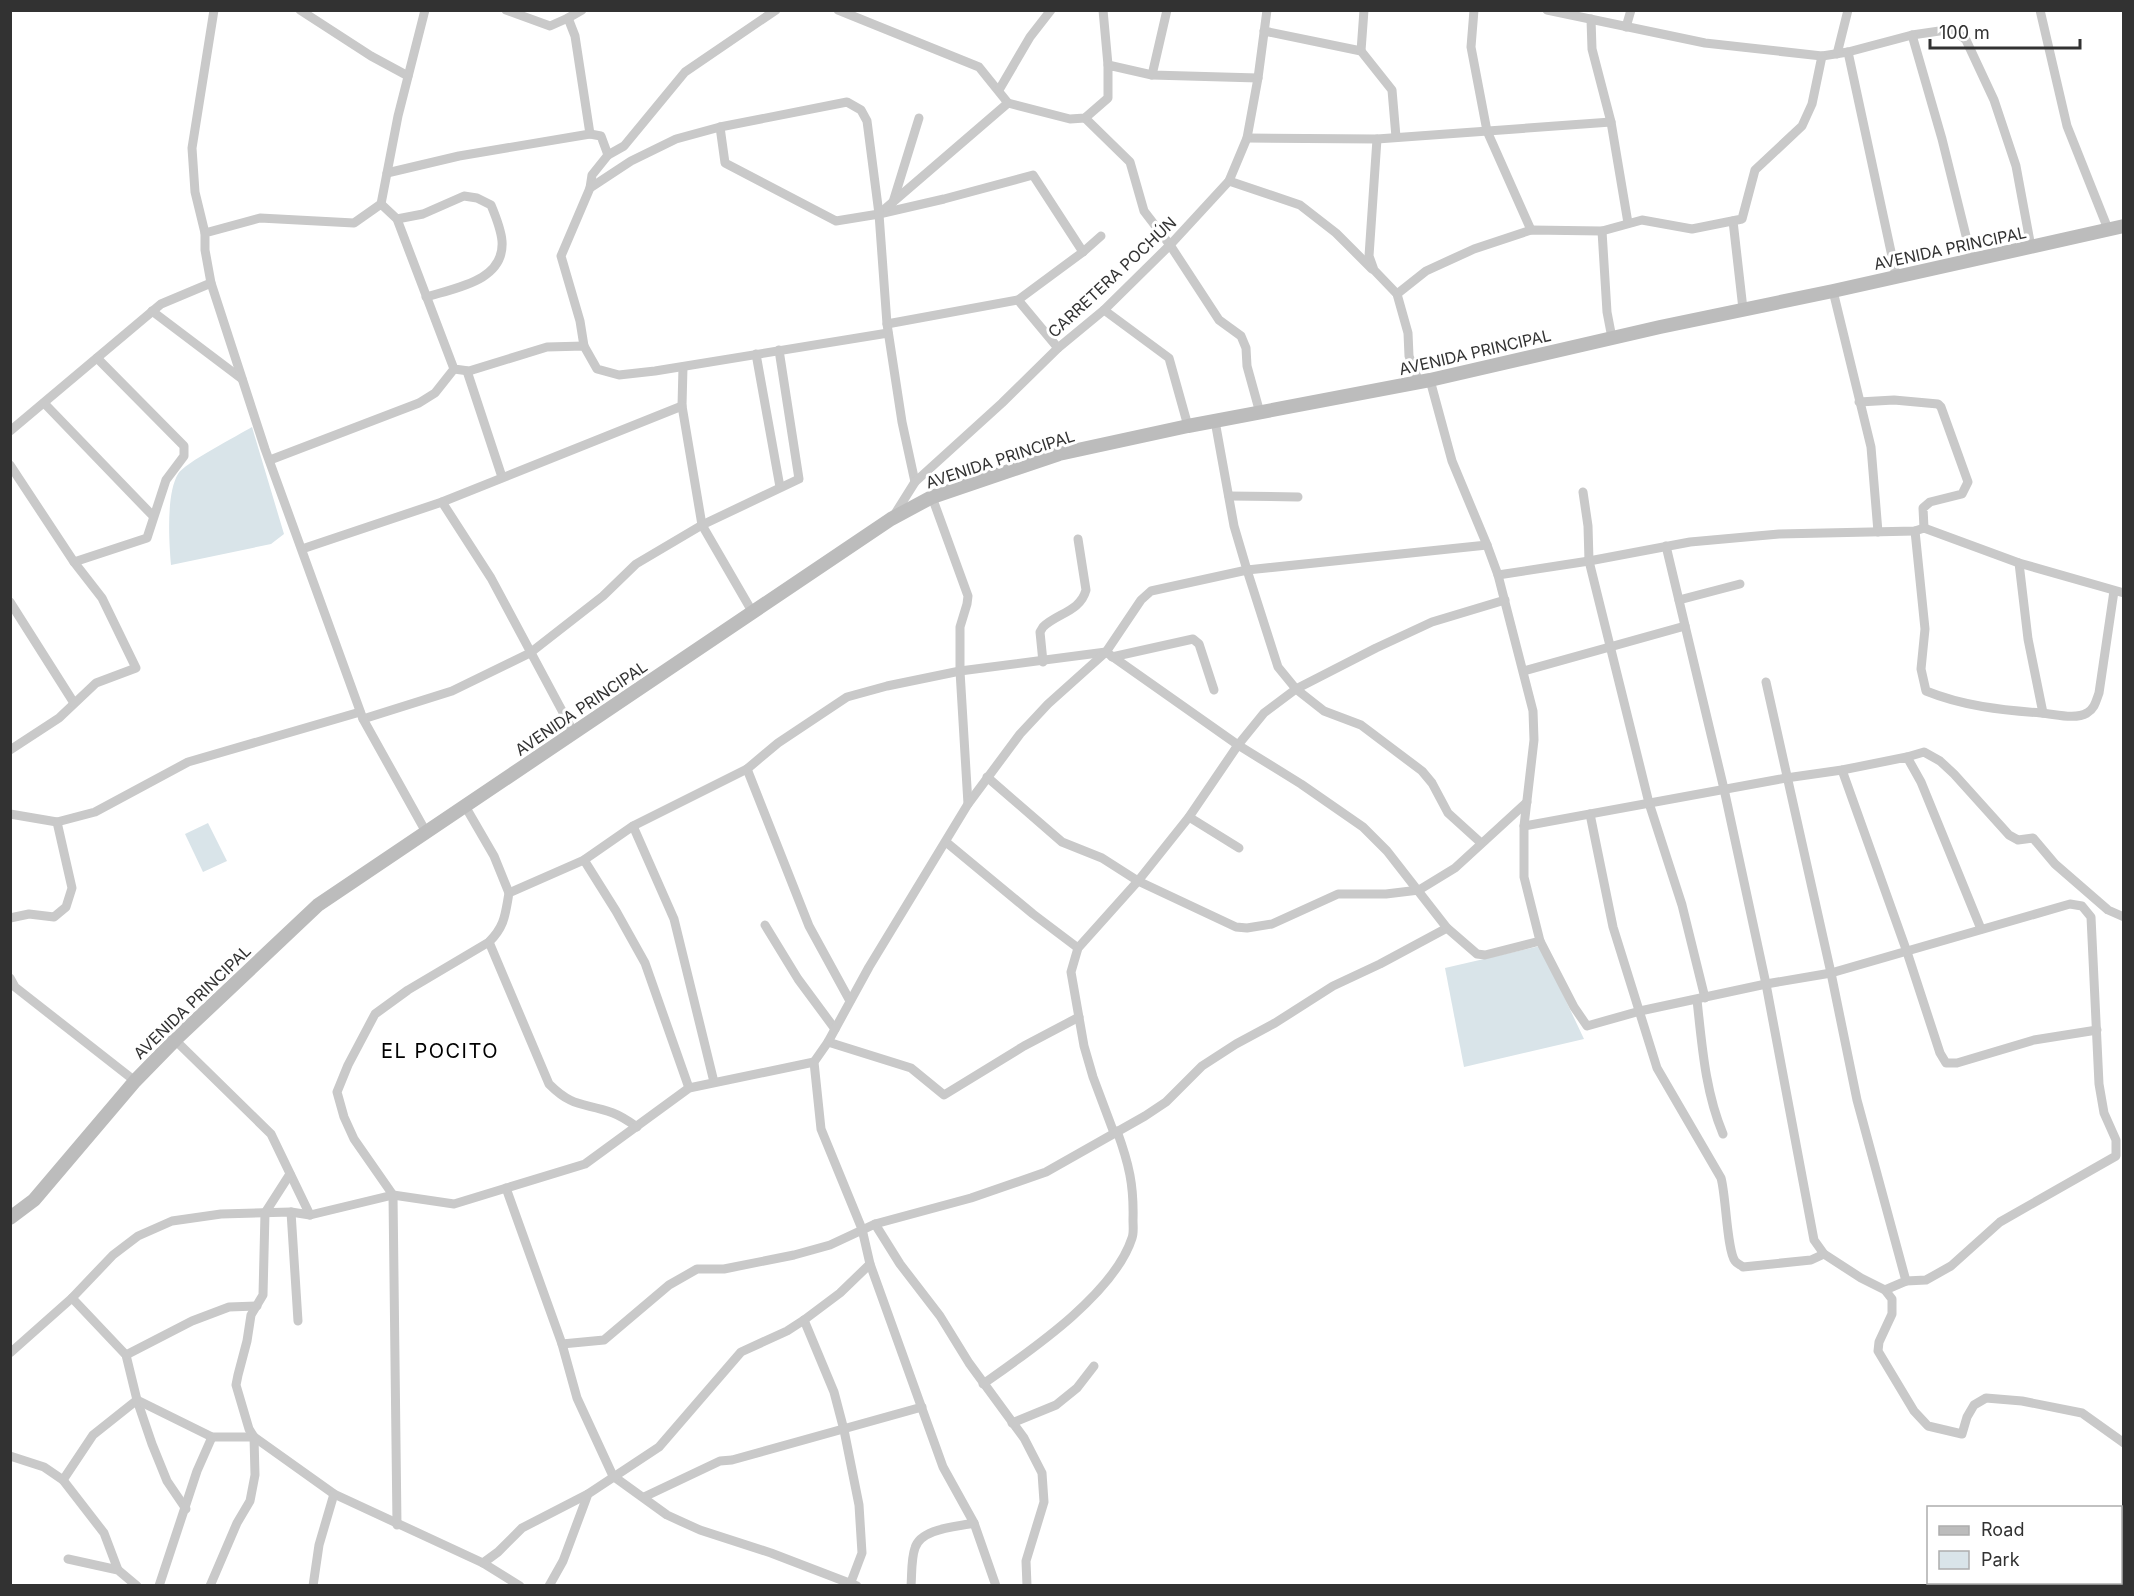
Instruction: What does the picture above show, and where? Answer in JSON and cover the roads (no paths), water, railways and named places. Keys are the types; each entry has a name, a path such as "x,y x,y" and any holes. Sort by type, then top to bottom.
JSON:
{"main road":[{"name":"AVENIDA PRINCIPAL","path":"10,1218 34,1200 135,1081 175,1040 318,905 891,519 932,497 1059,454 1188,426 1424,381 2124,226"}],"street":[{"path":"213,10 192,148 195,192 205,233 205,250 211,283 270,460 362,716 426,832"},
{"path":"300,10 371,57 408,76"},
{"path":"205,233 260,218 354,223 381,204 408,76 425,10"},
{"path":"506,10 550,26 582,10"},
{"path":"776,10 761,14 685,72 624,146 608,155 592,175 590,188 561,256 580,321 584,346 597,369 619,375 683,367 779,350 1018,300 1101,236"},
{"path":"838,10 979,67 1008,103 1070,119 1084,118 1108,98 1108,65 1103,10"},
{"path":"999,90 1029,37 1051,10"},
{"path":"1152,75 1167,10"},
{"name":"CARRETERA POCHÚN","path":"891,519 915,482 1002,403 1058,348 1104,310 1170,245 1229,181 1247,138 1268,10"},
{"path":"1361,51 1364,10"},
{"path":"1474,10 1471,47 1487,131 1531,230"},
{"path":"1546,10 1705,43 1822,56 1953,28 1966,40 1994,100 2016,166 2031,247"},
{"path":"1626,27 1631,10"},
{"path":"1837,54 1848,10"},
{"path":"2040,10 2067,126 2108,229"},
{"path":"568,18 575,36 590,134"},
{"path":"1591,19 1592,49 1611,122 1628,223"},
{"path":"1264,31 1361,51 1392,90 1396,137"},
{"path":"1912,35 1942,139 1972,260"},
{"path":"1848,52 1896,276"},
{"path":"1397,294 1426,271 1474,249 1531,230 1602,231 1642,220 1692,229 1742,219 1755,170 1802,126 1812,104 1822,56"},
{"path":"1108,65 1152,75 1258,78"},
{"path":"590,188 631,161 676,139 720,127 847,102 861,110 867,121 879,214 887,328 902,422 915,482"},
{"path":"879,214 1008,103"},
{"path":"893,202 919,118"},
{"path":"1084,118 1130,162 1144,211 1170,245 1219,320 1241,336 1246,348 1247,366 1260,413"},
{"path":"1247,138 1377,139 1611,122"},
{"path":"720,127 725,163 836,221 879,214 1033,175 1083,252"},
{"path":"387,173 459,156 590,134 601,136 608,155"},
{"path":"1374,270 1369,256 1377,139"},
{"path":"1229,181 1300,205 1336,232 1397,294 1408,333 1409,356 1424,381 1452,461 1498,575 1524,671 1534,725 1524,826 1524,877 1540,941 1574,1007 1587,1026 1640,1011 1766,984 1831,973 2070,904 2082,906 2091,917 2099,1084 2104,1113 2116,1140 2116,1156 2000,1222 1951,1266 1926,1280 1906,1281 1885,1290"},
{"path":"397,219 423,213 464,196 477,198 491,205 501,231 502,244 499,260 490,274 426,297"},
{"path":"381,204 397,219 454,369"},
{"path":"1733,221 1743,309"},
{"path":"1602,231 1607,312 1612,338"},
{"path":"10,431 161,304 211,283"},
{"path":"1833,291 1871,447 1878,532"},
{"path":"1018,300 1058,348"},
{"path":"1104,310 1169,357 1188,426"},
{"path":"152,311 242,379"},
{"path":"454,369 467,370 548,347 584,346"},
{"path":"10,814 57,822 95,812 188,762 452,691 530,653 603,596 636,564 702,525 799,479 779,350"},
{"path":"756,354 780,487"},
{"path":"74,562 147,538 166,480 184,456 184,446 98,358"},
{"path":"683,367 682,406 702,525 753,613"},
{"path":"270,460 419,403 435,393 454,369"},
{"path":"467,370 502,477"},
{"path":"1498,575 1690,542 1779,534 1920,529 2019,563 2119,592 2099,693 2094,707 2085,714 2065,716 2011,712 1948,700 1926,691 1921,669 1925,629 1920,529 1923,508 1930,502 1962,494 1968,482 1938,404 1894,400 1859,402"},
{"path":"44,403 153,516"},
{"path":"302,549 442,502 682,406"},
{"path":"1215,421 1234,526 1278,667 1296,689 1323,711 1360,725 1422,771 1432,783 1448,813 1480,842"},
{"path":"10,465 74,562 102,598 136,668 96,683 59,718 14,748 10,736"},
{"path":"1583,492 1589,561 1649,803 1682,905 1701,999 1704,1064 1715,1115 1724,1134"},
{"path":"1228,496 1298,496"},
{"path":"932,497 968,596 960,627 960,671 968,804"},
{"path":"442,502 491,578 574,733"},
{"path":"1043,662 1040,632 1042,627 1074,608 1086,590 1078,539"},
{"path":"996,1586 974,1523 943,1467 870,1264 862,1229 821,1129 814,1062 968,804 987,777 1020,734 1043,709 1109,655 1141,600 1151,591 1247,570 1487,545"},
{"path":"1666,546 1724,789 1766,984 1814,1240 1824,1254 1861,1278 1885,1290 1892,1299 1892,1314 1879,1342 1878,1351 1914,1411 1928,1426 1962,1434 1967,1417 1974,1405 1986,1398 2022,1401 2082,1413 2124,1443"},
{"path":"2019,563 2028,639 2043,713"},
{"path":"1679,600 1740,584"},
{"path":"983,1384 1044,1341 1098,1291 1121,1263 1133,1237 1134,1204 1130,1169 1090,1069 1079,1017 1071,972 1078,948 1138,881 1189,817 1238,745 1264,713 1296,689 1432,622 1505,600"},
{"path":"10,602 74,704"},
{"path":"1524,671 1685,626"},
{"path":"509,893 584,860 633,826 747,769 778,743 847,697 960,671 1109,655 1193,639 1199,644 1214,690"},
{"path":"1109,655 1238,745 1301,784 1363,827 1387,851 1447,928 1477,954 1540,941"},
{"path":"1766,682 1857,1100 1906,1281"},
{"path":"1524,826 1786,778 1842,770 1924,752 1940,761 2009,835 2018,840 2033,837 2055,864 2108,910 2124,917"},
{"path":"1907,757 1921,782 1981,929"},
{"path":"747,769 809,926 850,1000"},
{"path":"1842,770 1907,951 1940,1053 1946,1063 1957,1064 2034,1040 2097,1030"},
{"path":"987,777 1062,842 1102,858 1138,881 1236,927 1246,928 1272,924 1338,894 1386,894 1419,890 1455,868 1480,842 1527,802"},
{"path":"397,1525 393,1195 348,1128 338,1097 343,1078 375,1014 408,990 489,942 501,928 509,893 494,856 465,806"},
{"path":"1590,814 1613,927 1657,1068 1721,1178 1731,1249 1735,1261 1743,1267 1811,1260 1824,1254"},
{"path":"1189,817 1239,848"},
{"path":"10,918 29,914 54,916 66,907 72,888 57,822"},
{"path":"633,826 674,919 714,1082"},
{"path":"946,842 1078,948"},
{"path":"584,860 645,963 689,1088"},
{"path":"765,925 798,979 835,1029"},
{"path":"562,1344 604,1340 669,1285 697,1269 724,1269 794,1255 830,1245 875,1224 971,1198 1046,1172 1166,1102 1202,1066 1236,1044 1275,1023 1333,986 1447,928"},
{"path":"489,942 549,1084 560,1095 575,1104 614,1113 637,1127"},
{"path":"12,985 135,1081"},
{"path":"828,1042 910,1068 944,1095 1024,1046 1079,1017"},
{"path":"175,1040 271,1134 310,1215"},
{"path":"10,1353 72,1298 113,1255 138,1236 172,1221 221,1214 291,1212 310,1215 393,1195 454,1203 585,1164 689,1088 814,1062"},
{"path":"290,1174 266,1213 263,1295 251,1315 236,1385 249,1429 254,1437 334,1494 483,1563 520,1586"},
{"path":"506,1188 562,1344 577,1398 613,1476 667,1515 700,1530 771,1552 854,1584 862,1553 859,1505 834,1392 804,1320"},
{"path":"291,1212 298,1321"},
{"path":"875,1224 900,1264 940,1316 983,1384 1024,1438 1042,1473 1044,1502 1026,1561 1027,1586"},
{"path":"483,1563 498,1552 522,1528 588,1494 658,1447 741,1352 787,1331 804,1320 840,1293 870,1264"},
{"path":"72,1298 126,1355 137,1400 167,1481 186,1509"},
{"path":"126,1355 192,1320 229,1307 257,1306"},
{"path":"1012,1423 1056,1405 1077,1388 1094,1366"},
{"path":"137,1400 212,1437 254,1437"},
{"path":"63,1480 93,1435 137,1400"},
{"path":"644,1497 720,1461 732,1460 922,1407"},
{"path":"159,1586 197,1471 212,1437"},
{"path":"210,1586 237,1522 250,1501 255,1475 254,1437"},
{"path":"10,1456 44,1467 63,1480 104,1533 118,1570"},
{"path":"313,1586 319,1545 334,1494"},
{"path":"549,1586 563,1561 588,1494"},
{"path":"911,1586 915,1546 926,1535 974,1523"},
{"path":"68,1559 118,1570 137,1586"}],"district":[{"name":"EL POCITO","path":"440,1051"}]}
